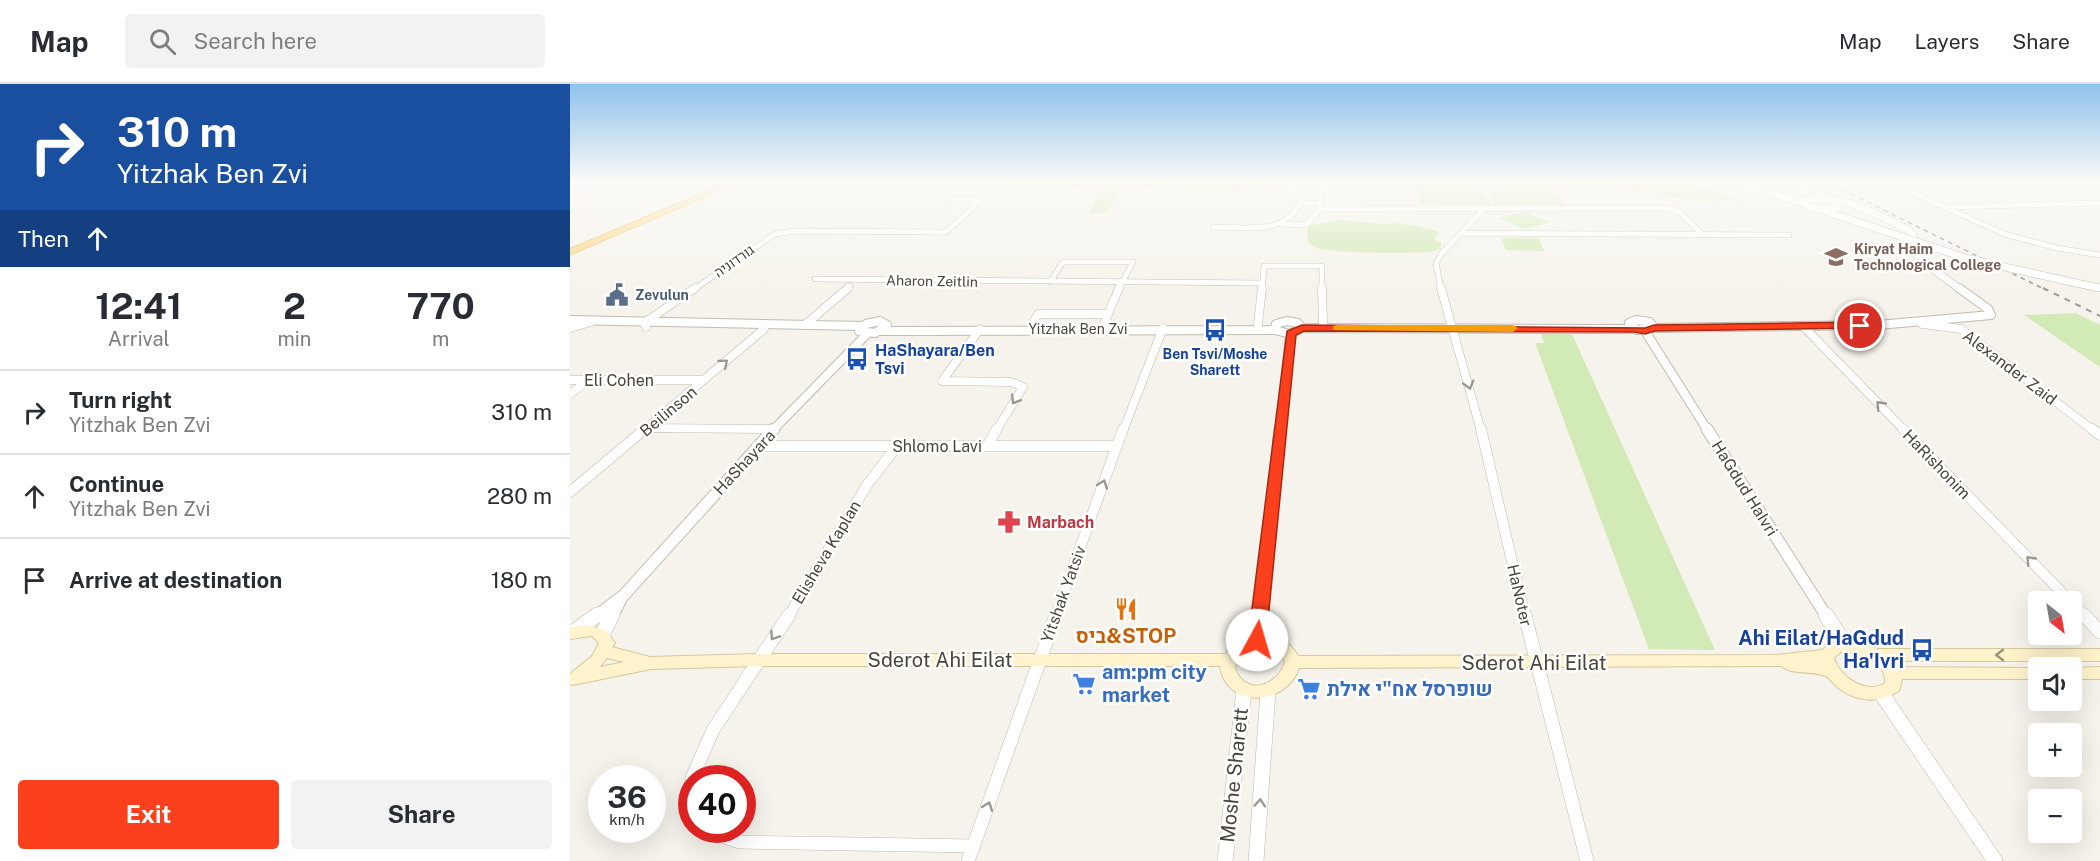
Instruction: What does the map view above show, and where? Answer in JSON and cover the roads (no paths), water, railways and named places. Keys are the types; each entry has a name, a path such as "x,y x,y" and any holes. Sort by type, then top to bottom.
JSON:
{"highway":[{"path":"570,243 632,218"},
{"path":"570,252 650,218"}],"main road":[{"path":"572,679 598,660 607,643 602,635 588,630 573,632"},
{"path":"1257,640 1281,645 1290,652 1293,662 1287,680 1268,691 1244,690 1231,680 1227,667 1228,660 1242,645 1257,640"},
{"path":"1876,655 1893,673 1893,686 1881,693 1854,689 1828,664 1836,646 1845,645 1876,655 2100,654"},
{"name":"Sderot Ahi Eilat","path":"604,651 651,663"},
{"name":"Sderot Ahi Eilat","path":"572,679 651,663 757,660 1228,660"},
{"name":"Sderot Ahi Eilat","path":"1293,662 1536,664 1775,661 1828,664"},
{"path":"2082,673 2098,672"},
{"path":"1893,673 2028,673"}],"street":[{"name":"גורדוניה","path":"645,325 775,234 794,231 946,232 961,218"},
{"path":"1281,224 1289,218"},
{"path":"1213,227 1306,225 1310,218"},
{"path":"1462,233 1475,218"},
{"path":"1686,218 1704,235"},
{"path":"1847,218 1969,259 2100,288"},
{"path":"1276,327 1287,321 1300,325 1804,327 1910,324 1991,315 1991,312 1918,258 1911,232 1882,218"},
{"path":"1967,218 2034,243 2100,255"},
{"path":"1462,233 1485,236 1789,235"},
{"name":"HaNoter","path":"1462,233 1436,262 1440,285 1491,465 1536,664 1587,861"},
{"path":"1050,282 1063,262 1133,262 1121,282 1104,324"},
{"path":"1258,324 1264,266 1322,266 1323,323"},
{"name":"Aharon Zeitlin","path":"815,279 1261,283"},
{"path":"805,325 850,286"},
{"path":"1642,327 1904,318 1975,312 1983,308 1977,302"},
{"path":"1032,324 1038,314 1108,314"},
{"path":"571,325 596,321 764,329 862,330 884,328"},
{"path":"1257,640 1290,334 1300,325 1323,323 1453,326"},
{"name":"Yitzhak Ben Zvi","path":"884,328 1032,324 1258,324 1276,327"},
{"name":"Alexander Zaid","path":"1910,324 1961,329 2100,435"},
{"path":"571,325 805,325 862,330"},
{"path":"1276,327 1290,334"},
{"name":"Yitzhak Ben Zvi","path":"884,328 1276,327"},
{"name":"HaGdud HaIvri","path":"1642,327 1845,645"},
{"name":"HaRishonim","path":"1804,327 2060,591"},
{"name":"Yitshak Yatsiv","path":"968,861 1116,446 1163,328"},
{"name":"Beilinson","path":"570,492 764,329"},
{"path":"980,329 942,381 1011,382 1023,387 987,446"},
{"name":"HaShayara","path":"573,632 624,595 862,330"},
{"name":"Eli Cohen","path":"570,380 704,380"},
{"path":"570,394 590,380"},
{"path":"648,428 775,429"},
{"name":"Shlomo Lavi","path":"758,446 1116,446"},
{"name":"Elisheva Kaplan","path":"696,765 713,730 807,587 867,485 897,446"},
{"name":"HaShayara","path":"602,635 624,595"},
{"name":"HaRishonim","path":"2082,613 2100,632"},
{"name":"Moshe Sharett","path":"1225,861 1244,690"},
{"name":"Moshe Sharett","path":"1256,861 1268,691"},
{"path":"1881,693 1995,861"},
{"path":"756,842 974,846"}],"railway":[{"path":"1901,218 2046,290"},
{"path":"2043,288 2100,316"}],"place":[{"name":"Kiryat Haim Technological College","path":"1836,257"},
{"name":"Zevulun","path":"617,295"},
{"name":"Ben Tsvi/Moshe Sharett","path":"1215,330"},
{"name":"HaShayara/Ben Tsvi","path":"857,359"},
{"name":"Marbach","path":"1009,522"},
{"name":"ביס&STOP","path":"1126,609"},
{"name":"Ahi Eilat/HaGdud Ha'Ivri","path":"1922,650"},
{"name":"am:pm city market","path":"1084,684"},
{"name":"שופרסל אח\"י אילת","path":"1309,689"}]}
